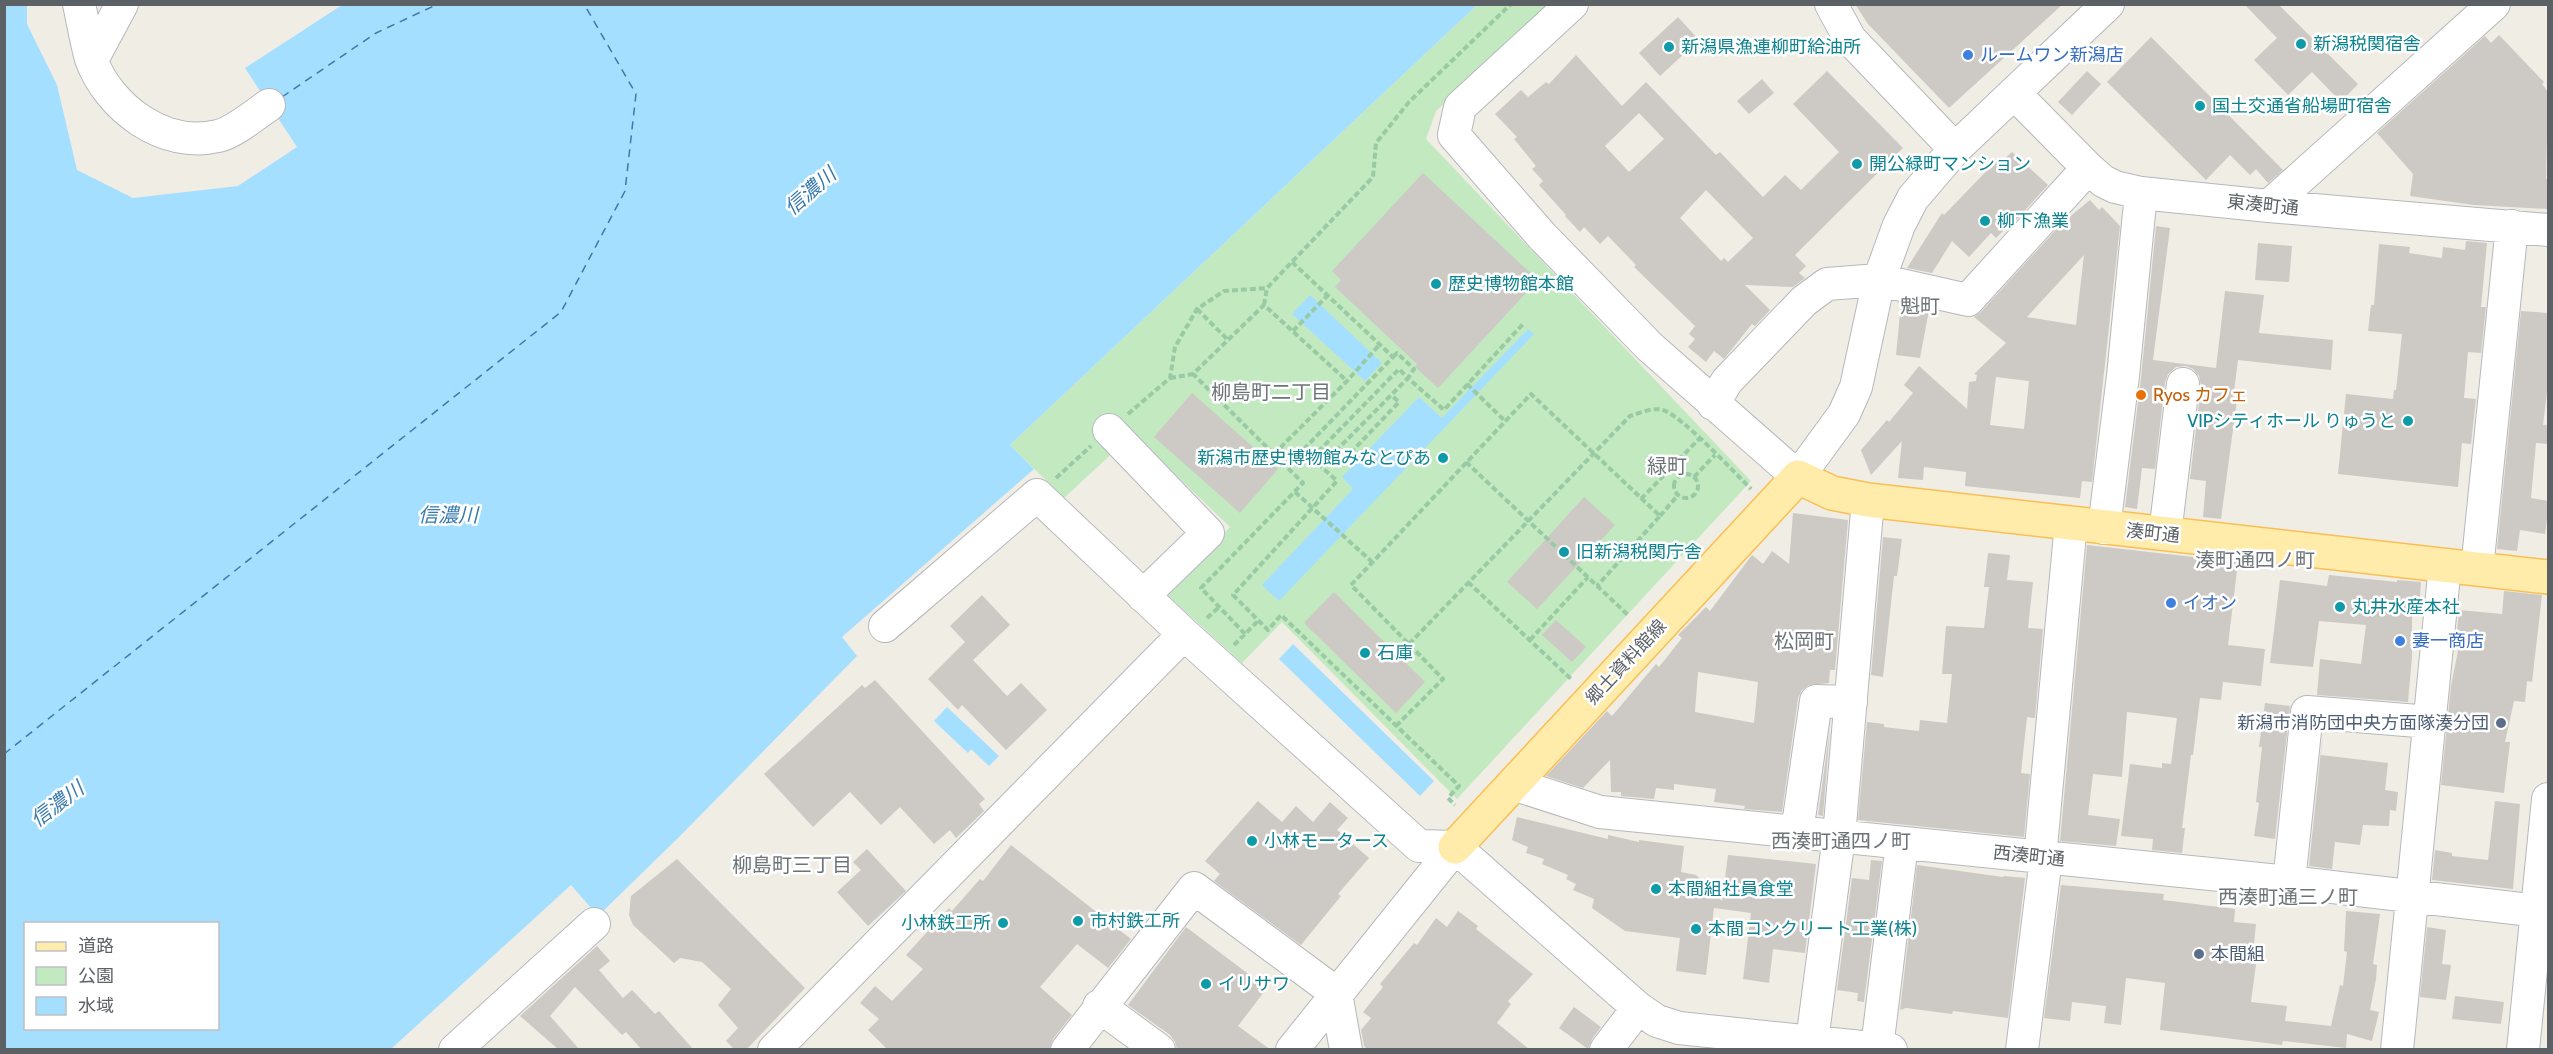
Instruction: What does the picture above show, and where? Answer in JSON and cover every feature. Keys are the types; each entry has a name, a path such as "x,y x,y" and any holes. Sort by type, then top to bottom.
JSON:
{"main road":[{"name":"湊町通","path":"1798,477 1832,493 1868,500 2548,577"},
{"name":"郷土資料館線","path":"1455,847 1798,477"}],"street":[{"path":"79,4 92,60 115,99 145,124 166,134 186,139 219,136 269,105"},
{"path":"92,60 122,4"},
{"path":"1572,4 1460,107 1454,135 1542,236 1650,347 1798,477 1844,414 1856,387 1880,280 1899,225 1913,198 1955,149 2108,4"},
{"path":"1831,4 1850,39 1955,149"},
{"path":"2269,206 2494,4"},
{"name":"東湊町通","path":"2015,94 2088,168 2103,181 2115,187 2141,193 2269,206 2548,230"},
{"path":"1713,404 1727,381 1804,301 1827,284 1880,280 1968,300 2088,168"},
{"path":"2104,528 2123,376 2141,193"},
{"path":"2397,1050 2430,722 2461,567 2512,226"},
{"path":"2165,534 2183,384"},
{"path":"1108,430 1208,533 1143,596"},
{"path":"885,626 1037,495 1216,664 1419,846 1455,847 1638,1008 1687,1039 1812,1041 1884,1049 1902,843"},
{"path":"1812,1041 1839,836 1868,500"},
{"path":"2022,1050 2043,858 2071,524"},
{"path":"774,1050 1184,634"},
{"path":"1797,832 1816,701 1851,702"},
{"path":"2289,882 2307,712 2430,722"},
{"name":"西湊町通","path":"1514,784 1600,812 2289,882 2543,911"},
{"path":"2523,1050 2543,911 2548,799"},
{"path":"1292,1050 1455,847"},
{"path":"1067,1050 1194,888 1336,993 1346,1050"},
{"path":"455,1050 594,924"},
{"path":"1100,1006 1159,1050"},
{"path":"1606,1050 1638,1008"}],"path":[{"path":"1037,495 1108,430 1170,378 1193,374 1264,305 1267,288 1373,177 1376,143 1409,102 1511,4"},
{"path":"1292,262 1393,357"},
{"path":"1170,378 1175,347 1197,309 1224,291 1267,288"},
{"path":"1293,331 1328,295"},
{"path":"1264,305 1347,381"},
{"path":"1197,309 1228,340"},
{"path":"1312,458 1399,369 1444,410 1523,324"},
{"path":"1274,454 1352,376 1380,344"},
{"path":"1321,466 1408,378 1414,369 1397,353 1304,450 1312,458 1337,481 1233,595 1268,630 1281,615 1459,786 1448,798 1455,805"},
{"path":"1193,374 1304,483 1201,588 1245,634"},
{"path":"1469,385 1505,421"},
{"path":"1396,726 1443,679 1351,585 1531,394 1660,516"},
{"path":"1338,466 1399,402 1391,395"},
{"path":"1409,644 1630,416 1662,409 1680,420 1751,489"},
{"path":"1641,499 1699,438"},
{"path":"1694,477 1715,455"},
{"path":"1466,462 1629,616"},
{"path":"1686,474 1694,477 1699,484 1694,495 1683,498 1678,495 1674,489 1679,476 1686,474"},
{"path":"1295,492 1371,561"},
{"path":"1597,586 1678,495"},
{"path":"1530,640 1588,577"},
{"path":"1468,582 1571,679"},
{"path":"1216,664 1259,620"}],"green space":[{"name":"新潟市歴史博物館みなとぴあ","path":"1551,4 1436,111 1426,139 1751,481 1457,799 1282,622 1242,663 1166,594 1230,527 1133,434 1064,498 1010,445 1477,5"}],"water":[{"name":"信濃川","path":"5,5 27,5 27,24 57,85 77,170 133,198 238,186 297,147 245,68 342,5 1477,5 1010,445 1034,469 842,637 857,656 598,916 571,885 391,1049 5,1050"},
{"path":"1310,295 1382,363 1365,381 1292,314"},
{"path":"1528,329 1534,334 1279,601 1262,585 1353,489 1342,477 1419,397 1442,418"},
{"path":"1293,644 1434,781 1420,796 1279,659"},
{"path":"947,707 999,756 989,766 971,749 968,753 934,721"}],"building":[{"path":"1855,4 2063,4 1949,108 1868,24"},
{"name":"新潟税関宿舎","path":"2244,4 2278,4 2358,84 2341,102 2312,72 2288,95 2254,60 2277,38"},
{"name":"新潟県漁連柳町給油所","path":"1678,17 1699,40 1660,76 1639,53"},
{"path":"2499,35 2544,82 2542,84 2548,92 2546,179 2548,179 2548,209 2474,205 2410,196 2413,174 2377,133 2485,36 2491,43"},
{"path":"2151,37 2283,170 2268,183 2256,169 2250,175 2230,155 2206,180 2107,82"},
{"path":"1576,55 1622,106 1646,82 1716,155 1720,152 1763,197 1785,175 1801,190 1839,152 1793,104 1827,71 1903,148 1795,255 1806,266 1799,273 1805,278 1793,287 1745,285 1770,310 1755,326 1752,324 1724,359 1714,351 1706,362 1688,347 1695,339 1689,334 1695,326 1634,267 1636,265 1608,236 1600,244 1584,227 1580,232 1539,185 1543,181 1532,169 1536,166 1514,139 1517,137 1495,114 1521,90 1528,97 1546,82 1549,84","holes":["1639,113 1664,139 1629,172 1605,146","1706,190 1753,238 1728,262 1724,258 1721,261 1680,218"]},
{"path":"2087,71 2101,84 2072,115 2058,102"},
{"path":"1762,79 1774,93 1749,114 1737,101"},
{"path":"2012,152 2048,185 2008,229 2006,228 1996,238 1991,233 1969,257 1952,241 1932,273 1907,268 1942,213 1944,215 2000,157 2003,160"},
{"name":"歴史博物館本館","path":"1423,173 1538,280 1438,388 1415,367 1417,364 1335,287 1341,280 1332,271"},
{"path":"2090,200 2099,210 2102,207 2120,226 2092,482 2082,481 2080,498 1965,486 1966,472 1924,467 1923,480 1898,478 1902,441 1871,475 1861,450 1887,420 1889,422 1913,393 1904,385 1919,366 1967,409 1969,382 1976,381 1977,375 1974,374 2006,343 1974,317 2061,224","holes":["2084,255 2076,325 2027,317","1996,377 2029,381 2024,429 1990,425"]},
{"path":"2156,226 2170,228 2153,360 2216,368 2225,291 2264,295 2259,333 2333,340 2331,370 2238,360 2233,399 2237,400 2221,519 2203,517 2206,481 2190,479 2201,386 2199,376 2193,369 2186,366 2176,367 2168,374 2165,382 2155,469 2142,468 2137,509 2125,507"},
{"path":"2466,241 2487,243 2481,307 2486,307 2481,353 2468,352 2464,398 2476,399 2471,444 2462,443 2458,487 2338,474 2346,394 2393,399 2394,390 2396,390 2402,334 2368,331 2371,305 2374,305 2379,244 2410,247 2409,253 2442,258 2443,247 2465,250"},
{"path":"2258,243 2292,246 2289,282 2255,280"},
{"path":"1901,303 1929,310 1920,358 1896,355"},
{"path":"2521,311 2548,313 2548,384 2543,425 2548,425 2547,444 2536,443 2531,498 2548,501 2548,512 2545,534 2520,530 2517,551 2497,549"},
{"path":"1192,393 1278,469 1240,513 1154,437"},
{"name":"旧新潟税関庁舎","path":"1584,497 1615,525 1537,609 1507,582"},
{"path":"1793,513 1848,520 1835,670 1830,670 1829,683 1809,685 1802,690 1798,698 1782,812 1744,809 1745,806 1714,802 1716,789 1674,784 1674,790 1656,788 1654,799 1621,796 1621,792 1611,792 1610,760 1583,788 1546,776 1607,711 1612,716 1656,664 1659,667 1682,638 1678,635 1706,607 1710,611 1752,555 1763,564 1772,551 1789,564","holes":["1698,672 1758,682 1754,723 1695,712"]},
{"path":"1883,537 1902,539 1897,576 1894,576 1883,677 1871,675"},
{"path":"2087,545 2238,562 2228,645 2265,649 2261,686 2223,682 2221,700 2200,698 2182,828 2185,828 2182,853 2152,850 2153,839 2121,836 2130,764 2162,768 2162,763 2171,764 2177,718 2127,712 2122,777 2093,774 2088,815 2120,819 2116,846 2060,841"},
{"path":"1988,553 2010,555 2007,580 2033,582 2028,628 2043,629 2035,718 2027,717 2021,773 2030,774 2024,837 1858,820 1867,722 1884,724 1884,727 1919,731 1920,720 1947,723 1952,674 1942,674 1946,626 1984,628 1989,587 1984,587"},
{"path":"2329,575 2397,582 2397,580 2421,582 2419,611 2412,610 2412,657 2408,702 2317,695 2320,659 2361,664 2366,625 2319,621 2313,667 2270,663 2280,580 2327,586"},
{"path":"2504,591 2542,595 2532,682 2527,681 2525,702 2514,701 2505,742 2510,742 2504,793 2441,785 2451,686 2462,631 2457,631 2459,610 2502,614"},
{"name":"石庫","path":"1334,592 1425,682 1396,713 1304,623"},
{"path":"982,595 1010,625 973,660 1007,696 1021,683 1047,710 1006,750 962,705 958,710 928,679 965,642 950,626"},
{"path":"1556,620 1586,647 1572,662 1542,635"},
{"path":"875,680 985,799 979,804 984,811 956,838 950,830 934,844 900,807 881,825 850,792 813,827 764,774 862,685 865,688"},
{"path":"2265,703 2290,706 2275,839 2254,836 2259,803 2256,802 2262,747 2259,747"},
{"path":"1830,728 1823,816 1818,815"},
{"path":"2323,731 2321,755 2388,763 2385,790 2398,792 2396,811 2390,810 2389,826 2363,825 2360,845 2335,842 2332,869 2309,866"},
{"path":"1258,801 1282,822 1296,806 1313,822 1330,802 1348,818 1337,830 1369,858 1338,894 1341,896 1301,945 1214,881 1220,874 1205,861"},
{"path":"2495,801 2520,804 2513,889 2432,880 2435,850 2452,853 2452,856 2488,860"},
{"path":"1517,817 1608,839 1608,835 1639,842 1639,840 1684,846 1681,872 1696,875 1722,901 1728,855 1816,864 1805,953 1773,949 1769,983 1743,979 1751,913 1714,908 1706,975 1676,971 1680,938 1625,931 1592,908 1594,899 1573,890 1576,884 1566,879 1568,875 1542,864 1544,859 1526,853 1528,847 1512,840"},
{"path":"1011,845 1131,939 1108,968 1077,944 1040,987 1072,1015 1053,1039 1049,1050 888,1050 868,1030 879,1019 860,1003 875,986 892,1001 923,969 906,955 949,908 952,911 980,879 983,881"},
{"path":"867,849 906,891 868,926 837,892 861,870 853,862"},
{"path":"677,859 805,988 746,1050 735,1050 726,1041 738,1028 718,1005 731,989 702,962 680,958 674,963 633,925 629,915 631,896"},
{"path":"1871,860 1882,861 1864,1002 1857,1001 1858,993 1837,990 1852,878 1869,880"},
{"path":"1917,865 2025,878 2008,1018 1953,1011 1952,1014 1906,1008 1900,1010"},
{"path":"2061,885 2164,894 2163,900 2235,909 2234,922 2256,924 2252,964 2256,964 2251,1002 2287,1006 2285,1021 2331,1026 2340,985 2343,986 2347,952 2344,951 2346,911 2380,914 2373,964 2377,965 2376,979 2370,1010 2379,1012 2372,1041 2347,1034 2346,1048 2283,1041 2282,1045 2160,1030 2165,983 2126,978 2121,1025 2104,1023 2106,1006 2072,1002 2070,1021 2044,1018"},
{"path":"1458,911 1478,926 1476,929 1533,974 1508,1001 1511,1004 1497,1023 1530,1050 1368,1050 1364,1046 1361,1030 1371,1018 1363,1012 1383,987 1380,984 1414,943 1417,945 1436,918 1447,927"},
{"name":"イリサワ","path":"1186,927 1267,988 1238,1026 1271,1050 1177,1050 1170,1035 1128,1005"},
{"path":"2427,927 2446,930 2442,964 2451,965 2446,1000 2420,997"},
{"path":"597,946 610,961 599,970 623,998 632,990 655,1014 659,1011 694,1050 642,1050 626,1032 622,1035 575,987 550,1016 580,1050 559,1050 520,1016"},
{"path":"2455,996 2504,1002 2501,1024 2452,1019"},
{"path":"1574,1007 1601,1027 1588,1049 1559,1028"}],"ferry route":[{"path":"282,97 376,33 438,4"},
{"path":"4,754 561,312 625,191 636,94 584,4"}],"place":[{"name":"新潟税関宿舎","path":"2301,44"},
{"name":"新潟県漁連柳町給油所","path":"1669,47"},
{"name":"ルームワン新潟店","path":"1968,55"},
{"name":"国土交通省船場町宿舎","path":"2200,106"},
{"name":"開公緑町マンション","path":"1857,164"},
{"name":"柳下漁業","path":"1985,221"},
{"name":"歴史博物館本館","path":"1436,284"},
{"name":"Ryos カフェ","path":"2141,395"},
{"name":"VIPシティホール りゅうと","path":"2408,421"},
{"name":"新潟市歴史博物館みなとぴあ","path":"1443,458"},
{"name":"旧新潟税関庁舎","path":"1564,552"},
{"name":"イオン","path":"2171,603"},
{"name":"丸井水産本社","path":"2340,607"},
{"name":"妻一商店","path":"2400,641"},
{"name":"石庫","path":"1365,653"},
{"name":"新潟市消防団中央方面隊湊分団","path":"2501,723"},
{"name":"小林モータース","path":"1252,841"},
{"name":"本間組社員食堂","path":"1656,889"},
{"name":"市村鉄工所","path":"1078,921"},
{"name":"小林鉄工所","path":"1003,923"},
{"name":"本間コンクリート工業(株)","path":"1696,929"},
{"name":"本間組","path":"2199,954"},
{"name":"イリサワ","path":"1206,984"}],"district":[{"name":"魁町","path":"1920,306"},
{"name":"柳島町二丁目","path":"1271,392"},
{"name":"緑町","path":"1667,466"},
{"name":"湊町通四ノ町","path":"2255,560"},
{"name":"松岡町","path":"1804,641"},
{"name":"西湊町通四ノ町","path":"1841,841"},
{"name":"柳島町三丁目","path":"792,865"},
{"name":"西湊町通三ノ町","path":"2288,897"}]}
